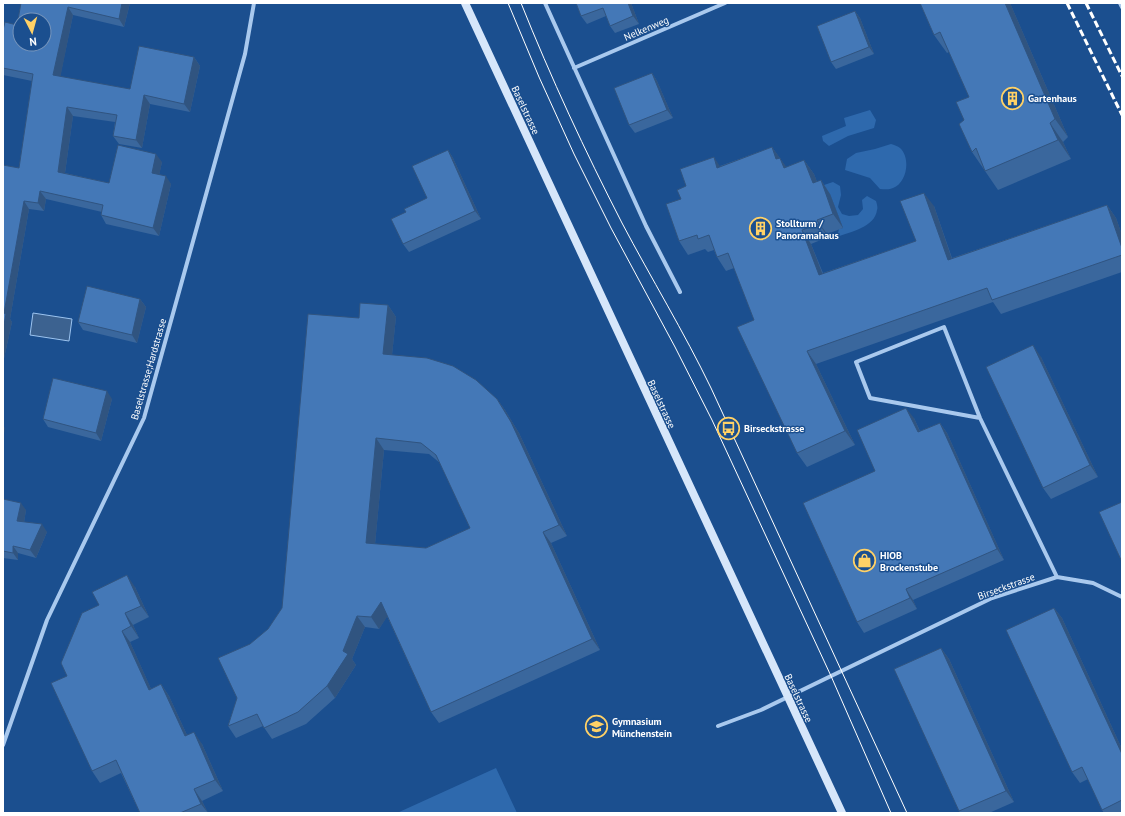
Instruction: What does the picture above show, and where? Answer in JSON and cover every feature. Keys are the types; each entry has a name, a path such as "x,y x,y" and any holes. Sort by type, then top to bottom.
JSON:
{"main road":[{"name":"Baselstrasse","path":"465,3 842,813"}],"street":[{"name":"Baselstrasse;Hardstrasse","path":"3,745 47,620 144,418 245,54 254,3"},
{"path":"545,3 646,226 680,292"},
{"name":"Nelkenweg","path":"574,68 725,3"},
{"path":"1120,3 1122,7"},
{"path":"980,418 870,398 856,362 944,327 980,418 1057,577"},
{"name":"Birseckstrasse","path":"718,726 761,710 992,598 1057,577 1093,583 1122,597"}],"shaded area":[{"path":"870,110 876,120 874,128 848,136 829,146 823,141 822,136 846,126 844,118"},
{"path":"891,144 899,147 906,158 906,170 902,181 893,188 880,189 870,178 845,170 847,159 856,153"},
{"path":"833,182 840,186 841,195 838,207 842,214 849,216 858,215 863,209 862,200 867,196 876,201 877,209 872,221 855,231 837,237 839,229 843,228 830,194 821,186"},
{"path":"33,313 72,319 69,341 30,335"},
{"path":"496,768 517,813 397,813"}],"building":[{"path":"21,3 122,3 119,19 68,7 53,75 130,89 139,46 194,57 184,104 144,95 136,140 113,136 117,115 67,107 58,172 109,183 118,145 156,154 152,173 166,176 153,228 101,215 103,205 40,191 38,203 24,201 4,313 6,314 3,330 3,165 19,168 33,74 3,68 3,30 5,22 12,24 12,52 52,52 52,12 19,12"},
{"path":"576,3 628,3 633,16 610,26 603,8 581,16"},
{"name":"Gartenhaus","path":"920,3 1005,3 1055,119 1050,123 1058,140 985,171 976,148 972,152 959,124 964,120 956,102 969,97 940,32 934,35"},
{"path":"855,11 869,47 831,62 817,26"},
{"path":"652,73 667,110 629,125 614,88"},
{"path":"772,147 776,159 780,158 784,168 804,160 813,183 821,180 833,214 817,220 819,224 802,230 819,275 916,241 900,201 924,193 948,260 1107,205 1122,248 1122,255 992,300 987,288 807,351 845,431 797,453 737,327 754,320 728,253 717,257 709,235 698,239 697,235 679,241 666,204 681,199 677,190 686,186 680,169 714,157 717,168"},
{"path":"448,150 475,211 403,244 391,219 406,212 404,209 427,198 412,166"},
{"path":"87,286 140,299 132,335 78,322"},
{"path":"360,303 388,305 383,354 427,358 453,366 476,380 497,399 511,422 559,525 543,532 592,639 431,712 381,602 371,617 357,616 343,651 348,654 327,686 298,712 264,728 257,714 228,726 237,698 218,658 250,644 268,629 282,608 308,314 359,318","holes":["376,438 421,443 436,455 470,528 426,548 366,543"]},
{"path":"1033,345 1090,465 1043,488 986,367"},
{"path":"53,378 107,391 96,433 43,419"},
{"path":"906,408 918,432 940,423 997,549 906,589 910,598 857,622 803,503 875,471 857,430"},
{"path":"3,499 21,503 17,521 42,524 30,550 13,546 13,553 3,551"},
{"path":"1122,502 1122,562 1099,512"},
{"path":"127,575 141,606 125,613 131,626 122,631 149,690 161,684 185,736 194,732 215,780 194,789 201,804 180,813 140,813 116,760 92,771 51,683 67,676 61,663 82,613 99,605 92,592"},
{"path":"1054,608 1122,754 1122,800 1102,810 1082,767 1072,772 1006,630"},
{"path":"941,648 1006,791 959,811 894,669"}],"tram line":[{"path":"508,3 539,77 574,154 611,228 675,347 712,420 831,676 891,813"},
{"path":"521,3 556,87 595,169 622,223 690,346 711,388 907,813"}],"railway":[{"path":"1067,3 1122,115"},
{"path":"1086,3 1122,76"}],"place":[{"name":"Gartenhaus","path":"1012,98"},
{"name":"Stollturm / Panoramahaus","path":"760,229"},
{"name":"Birseckstrasse","path":"729,428"},
{"name":"HIOB Brockenstube","path":"864,561"},
{"name":"Gymnasium Münchenstein","path":"596,727"}]}
